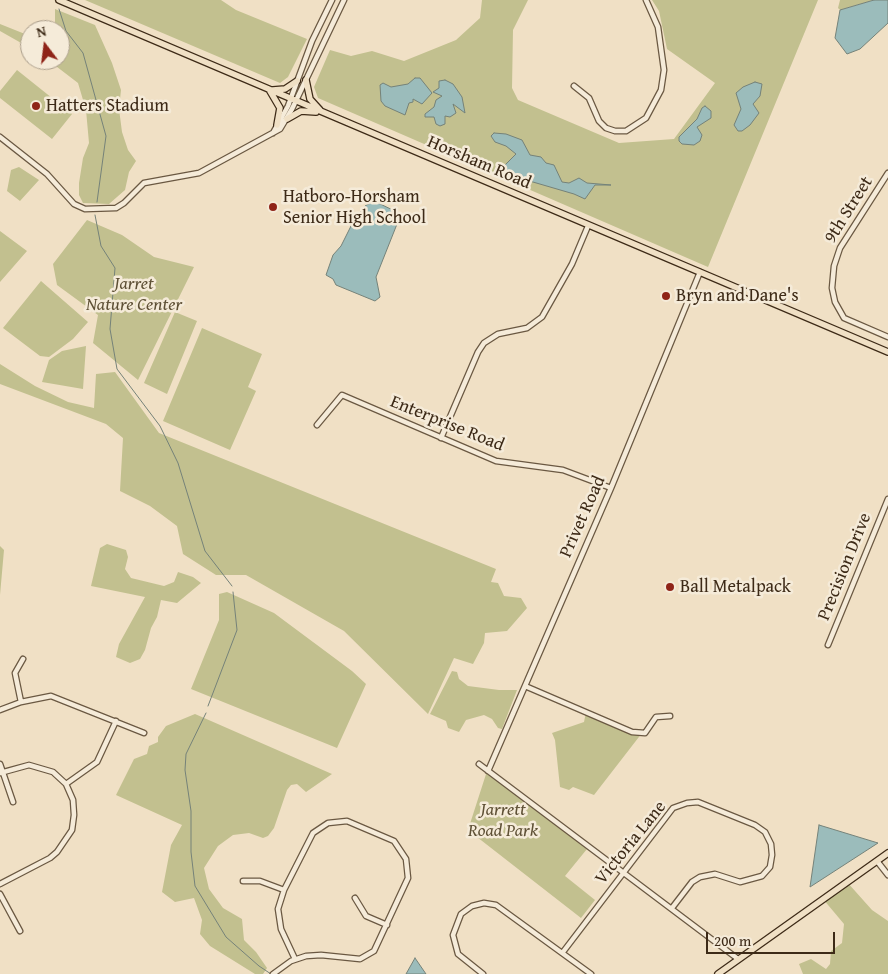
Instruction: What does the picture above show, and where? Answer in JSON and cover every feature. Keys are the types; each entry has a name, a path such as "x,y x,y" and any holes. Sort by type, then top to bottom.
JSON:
{"main road":[{"name":"Horsham Road","path":"59,0 888,352"},
{"path":"306,80 310,99 323,113"},
{"path":"277,125 280,108 269,90 285,89 297,81"},
{"path":"287,119 301,111 323,113"},
{"path":"718,974 888,853"}],"street":[{"path":"0,137 47,174 74,204 86,208 109,209 124,203 144,183 199,173 280,129 287,119 297,81 315,35 332,0"},
{"path":"272,133 306,80 344,0"},
{"path":"574,86 590,98 599,121 606,128 626,131 646,118 659,96 664,70 658,26 646,0"},
{"name":"9th Street","path":"888,173 844,241 835,260 832,294 844,318 888,337"},
{"path":"441,438 478,352 484,343 498,334 527,328 542,317 572,264 588,226"},
{"name":"Privet Road","path":"488,771 611,488 700,272"},
{"name":"Enterprise Road","path":"317,426 342,395 496,461 563,470 611,488"},
{"name":"Precision Drive","path":"828,645 888,499"},
{"path":"21,702 15,673 22,659"},
{"path":"525,686 632,732 644,733 656,717 670,716"},
{"path":"0,710 21,702 46,696 55,696 144,733"},
{"path":"66,784 97,762 116,721"},
{"path":"0,764 13,802"},
{"path":"479,764 738,959"},
{"path":"0,884 50,858 68,838 74,815 73,800 66,784 53,772 35,766 20,766 2,773"},
{"name":"Victoria Lane","path":"563,952 669,812 682,804 698,802 755,825 765,832 771,844 772,855 770,867 762,876 745,881 715,874 700,877 692,882 672,908"},
{"path":"274,974 295,959 313,955 356,959 368,956 377,948 408,878 406,859 398,846 388,837 352,822 333,821 316,830 308,839 284,890 278,909 279,922 295,959"},
{"path":"877,861 888,875"},
{"path":"243,881 260,880 284,890"},
{"path":"0,894 20,931"},
{"path":"355,898 366,916 387,925"},
{"path":"483,974 458,954 453,942 454,928 461,914 478,904 496,905 591,974"}],"green space":[{"path":"85,0 221,0 236,10 307,39 288,77 280,83"},
{"path":"482,0 528,0 513,30 512,88 518,100 619,143 674,139 715,83 667,49 659,11 652,0 818,0 708,267 318,98 314,87 330,50 351,56 372,51 404,61 456,40 480,18"},
{"path":"840,0 874,0 840,10 838,8"},
{"path":"55,9 95,25 112,63 121,90 119,109 122,132 128,150 136,161 129,172 125,190 109,204 83,203 79,195 83,158 89,143 86,110 78,83 61,70 70,70 70,20 55,20"},
{"path":"0,24 20,32 20,42 0,31"},
{"name":"Hatters Stadium","path":"17,70 72,114 52,139 0,98 0,91"},
{"path":"19,167 39,180 20,201 7,191 11,170"},
{"name":"Jarret Nature Center","path":"87,220 122,235 154,257 194,267 138,380 93,343 98,315 57,285 53,264"},
{"path":"0,231 27,251 0,282"},
{"path":"41,281 88,322 73,339 49,357 40,356 3,328"},
{"path":"175,312 197,321 167,394 144,383"},
{"path":"202,328 262,354 248,387 256,391 230,450 163,421"},
{"path":"86,346 83,389 42,382 49,360 62,351"},
{"path":"0,364 35,386 68,402 94,408 96,374 115,372 159,433 496,569 491,582 498,583 504,596 521,598 527,608 507,631 485,633 484,643 473,664 454,658 428,714 344,631 246,575 216,575 183,554 177,526 150,506 120,491 123,438 106,424 0,384"},
{"path":"107,544 126,550 128,557 125,569 131,578 164,586 174,582 178,572 193,577 201,583 177,603 161,600 145,650 140,659 130,663 116,657 119,644 145,597 91,586 100,548"},
{"path":"0,546 4,550 0,595"},
{"path":"227,592 274,613 352,671 366,684 337,748 191,689 219,620 219,594"},
{"path":"452,671 457,672 459,679 468,686 517,690 502,729 498,728 492,719 484,715 466,720 459,732 448,728 446,721 430,714"},
{"path":"586,712 642,733 594,795 573,787 569,790 560,787 555,740 552,733 584,722"},
{"path":"195,714 332,774 306,792 297,784 291,785 287,790 274,828 268,836 263,838 249,833 233,835 218,846 204,868 209,889 223,908 242,919 244,940 256,952 267,968 263,974 255,974 210,946 200,934 202,920 194,898 175,902 162,892 171,845 182,825 116,795 134,759 147,754 149,746 158,742 158,737 166,726"},
{"name":"Jarrett Road Park","path":"487,771 587,849 565,876 595,900 581,918 468,830"},
{"path":"847,882 872,910 888,921 888,974 803,974 799,964 811,959 826,969 830,964 831,951 842,943 844,924 823,899"}],"water":[{"path":"874,0 888,0 888,23 860,49 847,54 835,38 840,10"},
{"path":"415,78 420,78 432,93 422,104 413,99 413,102 409,103 405,115 385,106 381,101 380,85 383,83 391,87 408,84"},
{"path":"445,80 453,84 462,97 465,113 453,104 456,113 450,117 445,116 445,124 440,126 436,124 434,117 425,117 425,114 434,107 436,100 442,96 433,92 439,88 439,81"},
{"path":"755,82 762,84 760,96 753,104 759,113 750,125 742,131 738,131 734,125 741,109 736,93 743,87"},
{"path":"705,106 711,111 711,118 697,127 702,135 700,141 694,145 682,144 679,141 679,137 697,119 702,108"},
{"path":"494,133 506,134 522,140 530,155 541,157 546,163 554,165 562,182 569,183 579,178 587,183 611,185 595,185 585,199 509,175 505,173 504,166 516,154 506,146 495,142 491,136"},
{"path":"374,201 401,214 376,277 380,297 375,301 336,285 333,279 326,275 333,255 341,246 353,222 365,206"},
{"path":"819,825 878,843 810,887"},
{"path":"415,958 426,974 406,974"}],"waterway":[{"path":"59,9 66,31 83,53 106,136 97,202"},
{"path":"95,215 101,246 115,268 110,329 117,369 160,426 178,463 205,551 232,586"},
{"path":"208,706 237,630 233,592"},
{"path":"206,713 186,754 185,770 191,811 191,852 195,886 226,937 271,974"}],"place":[{"name":"Hatters Stadium","path":"36,106"},
{"name":"Hatboro-Horsham Senior High School","path":"273,207"},
{"name":"Bryn and Dane's","path":"666,296"},
{"name":"Ball Metalpack","path":"670,587"}]}
